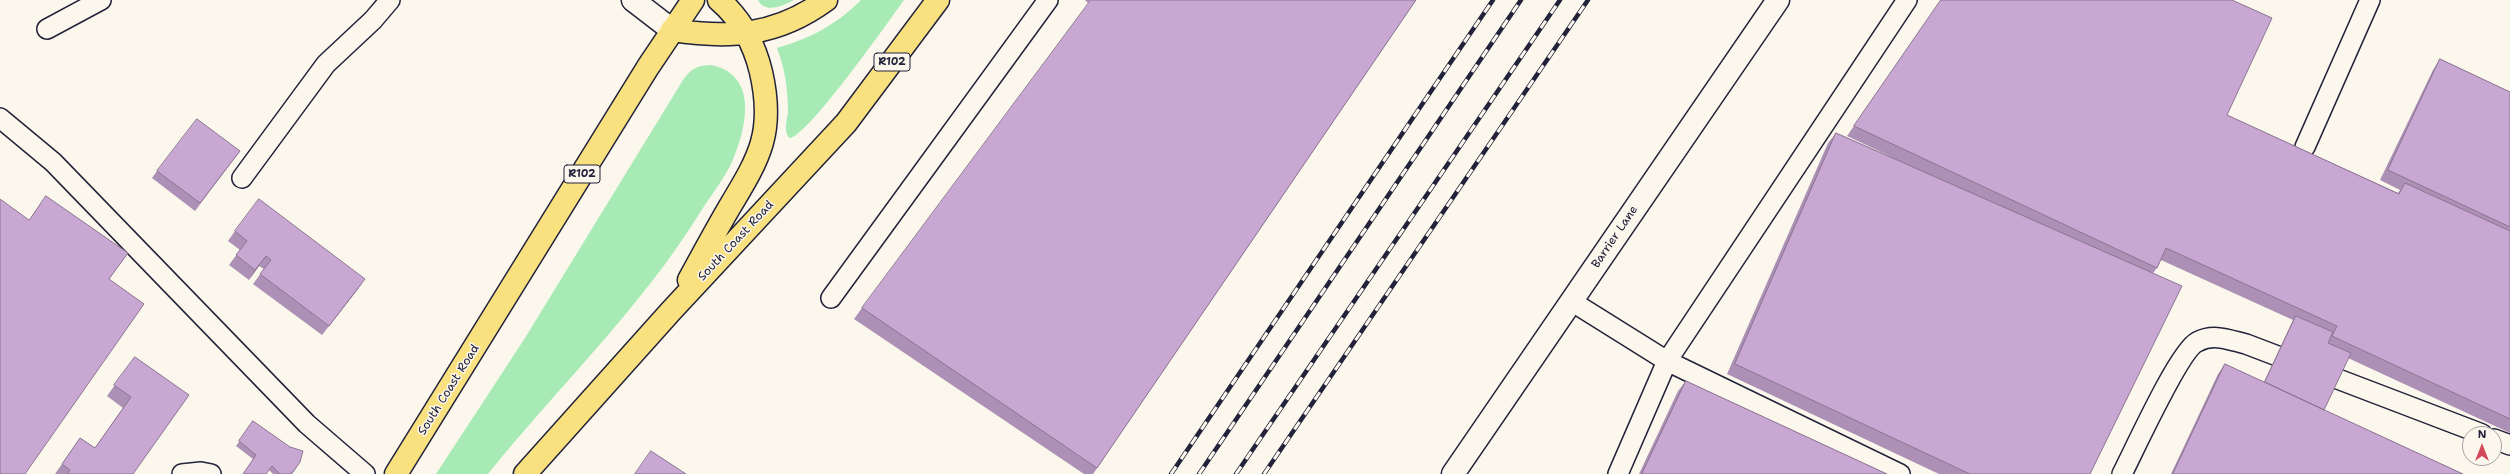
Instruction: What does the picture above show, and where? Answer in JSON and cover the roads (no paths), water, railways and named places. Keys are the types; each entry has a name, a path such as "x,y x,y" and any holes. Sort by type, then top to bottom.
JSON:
{"highway":[{"name":"South Coast Road","path":"396,474 672,30 693,0"},
{"path":"671,312 749,178 762,145 767,118 764,83 757,54 748,34 719,0"},
{"path":"672,30 707,36 748,34 770,29 794,19 826,0"},
{"name":"South Coast Road","path":"524,474 846,123 938,0"}],"street":[{"path":"633,0 672,30"},
{"name":"Barrier Lane","path":"1453,474 1778,0"}],"lane":[{"path":"47,29 101,0"},
{"path":"242,178 326,64 373,20 390,0"},
{"path":"831,298 1048,0"},
{"path":"1618,474 1667,362 1907,0"},
{"path":"2305,147 2370,0"},
{"path":"0,118 52,162 308,424 365,474"},
{"path":"1571,301 1667,362 1900,474"},
{"path":"2122,474 2180,363 2195,343 2213,336 2246,344 2462,426"},
{"path":"182,474 201,472 211,474"}],"railway":[{"path":"1171,474 1493,0"},
{"path":"1199,474 1521,0"},
{"path":"1236,474 1560,0"},
{"path":"1264,474 1588,0"}]}
